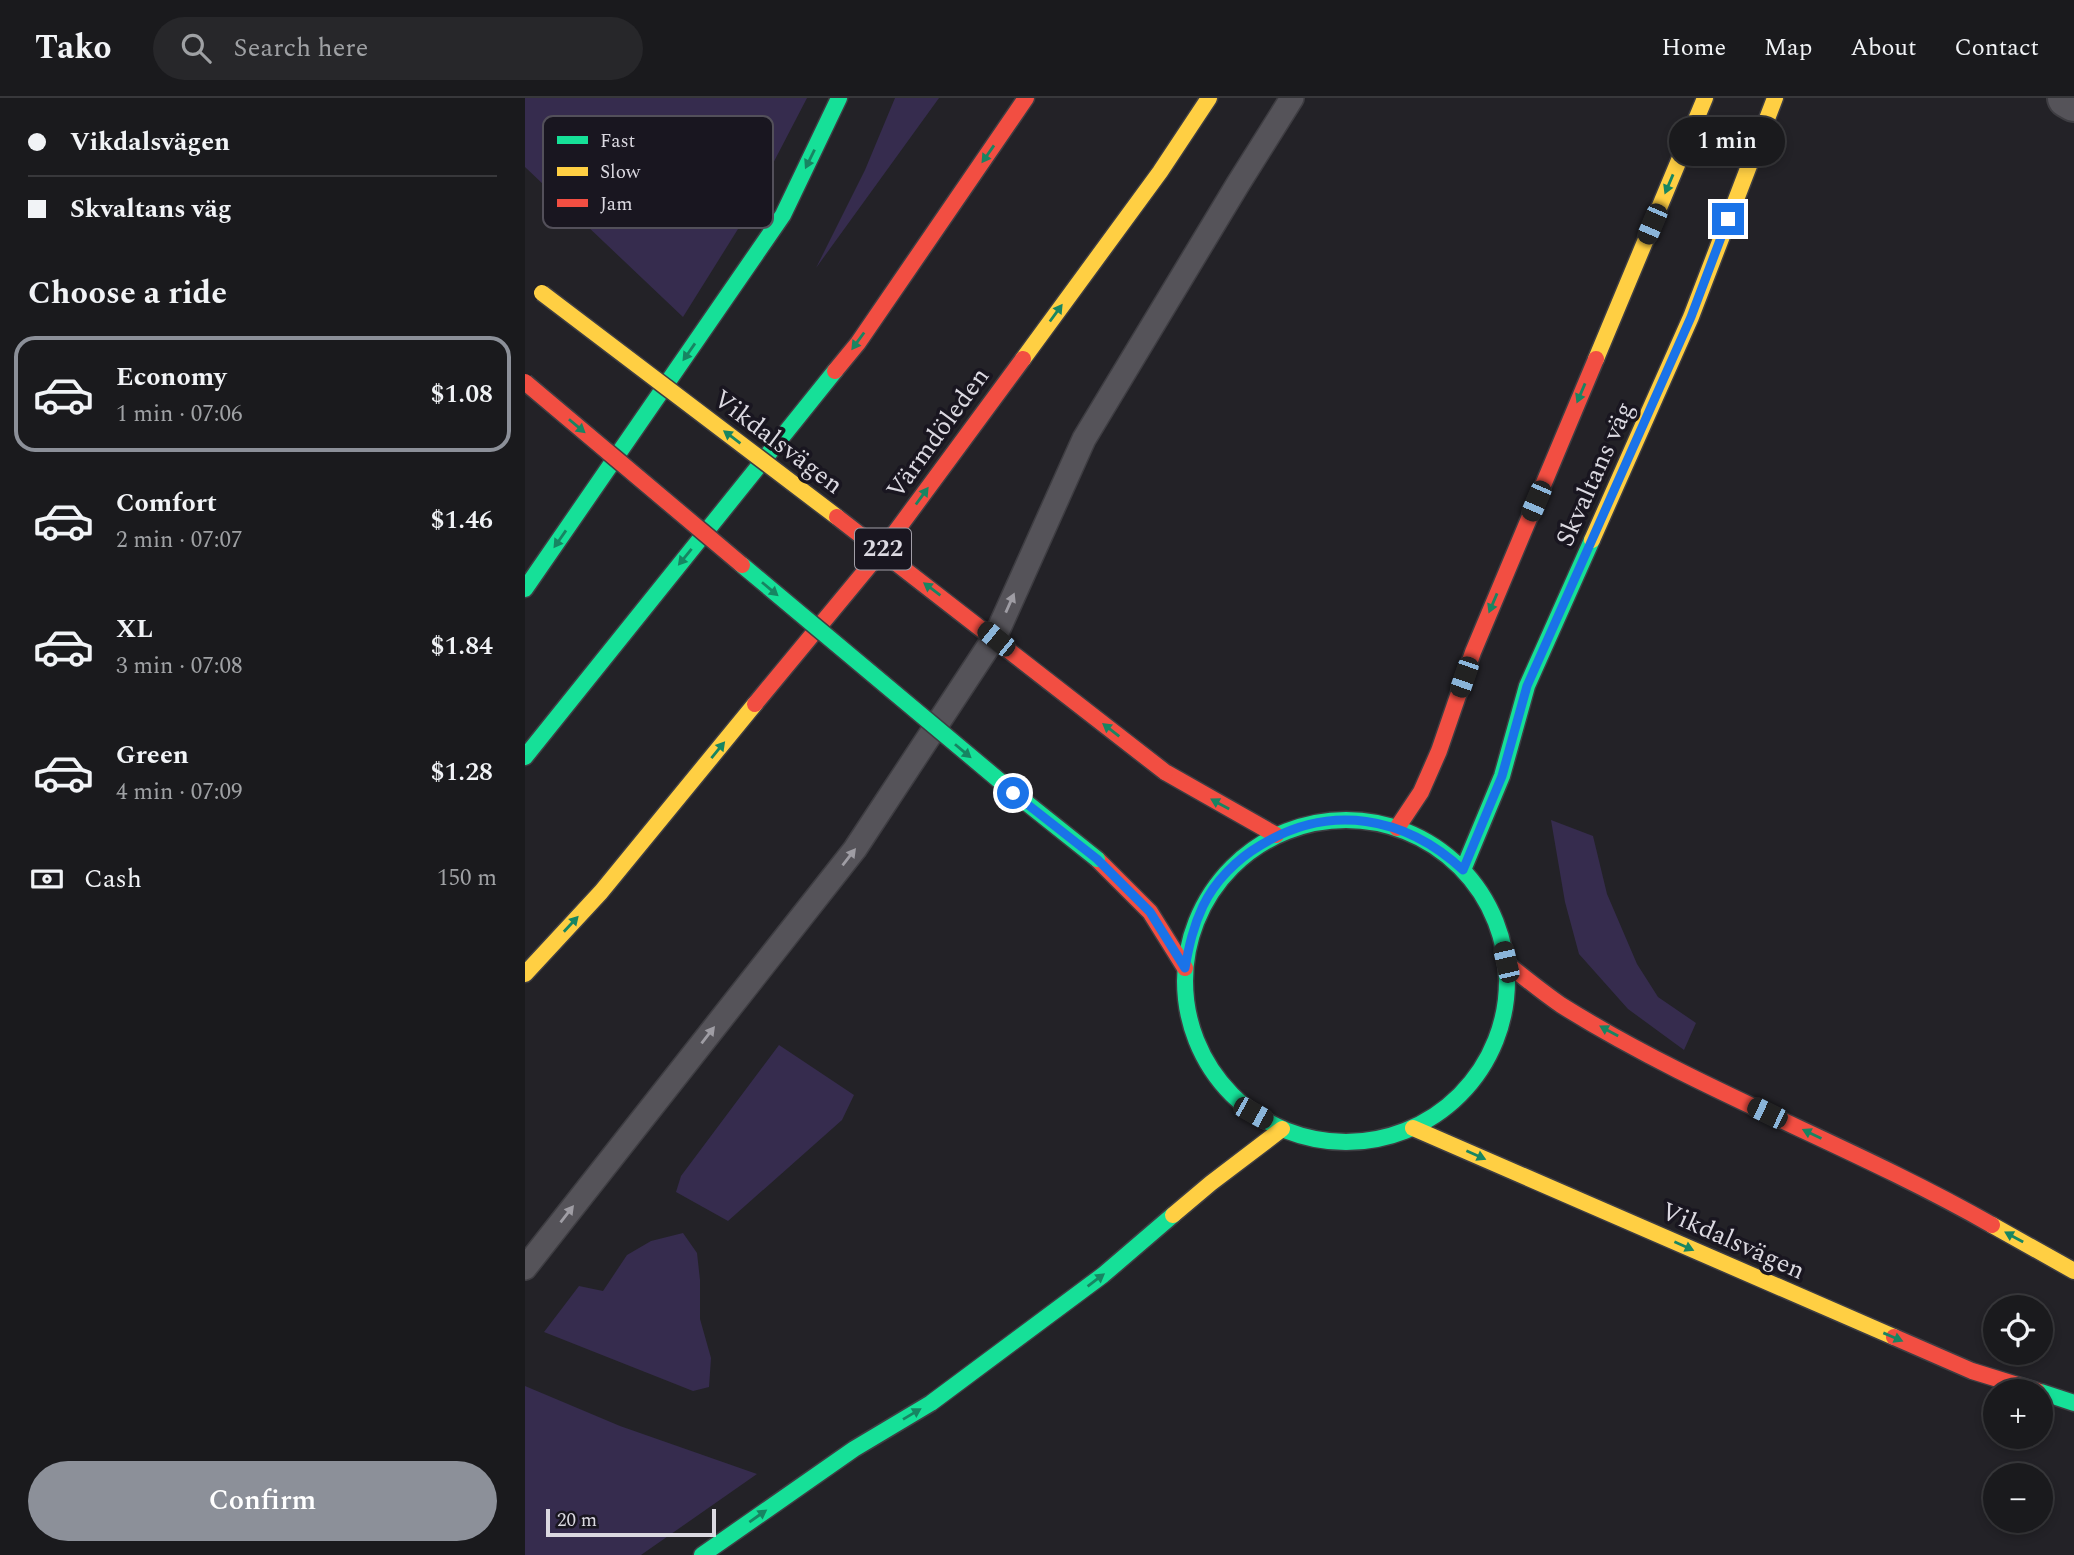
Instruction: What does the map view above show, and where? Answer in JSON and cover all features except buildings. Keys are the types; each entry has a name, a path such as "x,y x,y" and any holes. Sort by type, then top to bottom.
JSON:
{"main road":[{"path":"525,589 783,215 839,98"},
{"path":"525,757 858,343 1026,98"},
{"name":"Värmdöleden","path":"525,974 601,892 880,553 1160,172 1209,98"},
{"name":"Skvaltans väg","path":"1397,828 1421,792 1439,751 1473,652 1705,98"},
{"name":"Skvaltans väg","path":"1463,870 1502,776 1527,686 1691,317 1775,98"},
{"name":"Vikdalsvägen","path":"525,280 954,606 1165,772 1276,835"},
{"path":"525,383 1013,793 1097,859 1150,912 1185,968"},
{"path":"1336,820 1367,821 1397,828 1444,852 1463,870 1484,897 1498,929 1506,962 1507,996 1499,1029 1486,1060 1467,1087 1442,1110 1413,1128 1381,1138 1348,1142 1314,1139 1282,1129 1253,1113 1228,1091 1207,1064 1193,1034 1185,1002 1185,968 1191,935 1204,904 1222,876 1247,853 1276,835 1305,824 1336,820"},
{"path":"1506,962 1560,1004 1683,1073 1984,1220 2074,1270"},
{"name":"Vikdalsvägen","path":"1413,1128 1972,1371 1998,1379"},
{"path":"702,1555 854,1449 931,1403 1103,1275 1212,1183 1282,1129"},
{"name":"Vikdalsvägen","path":"2053,1396 2074,1403"}],"street":[{"path":"2067,98 2074,102"}],"lane":[{"path":"525,1268 855,849 996,635 1084,439 1292,98"}],"shaded area":[{"path":"525,98 807,98 773,163 773,116 543,116 543,184 525,167"},
{"path":"895,98 939,98 816,268 865,170"},
{"path":"589,228 739,228 683,317"},
{"path":"1551,820 1593,836 1607,894 1637,964 1658,997 1696,1023 1684,1050 1628,1009 1579,954 1565,902"},
{"path":"779,1045 854,1095 842,1120 728,1221 676,1192 681,1176"},
{"path":"683,1233 697,1253 700,1319 711,1358 709,1387 693,1391 544,1332 579,1286 603,1291 627,1255 651,1241"},
{"path":"525,1386 620,1426 757,1474 641,1555 525,1555"}],"traffic: fast":[{"path":"525,589 783,215 839,98"},
{"path":"525,757 835,371"},
{"path":"1463,870 1502,776 1527,686 1592,540"},
{"path":"742,565 1097,859"},
{"path":"1346,820 1377,823 1408,832 1435,847 1460,867 1480,892 1495,919 1504,950 1507,981 1504,1012 1495,1043 1480,1070 1460,1095 1435,1115 1408,1130 1377,1139 1346,1142 1315,1139 1284,1130 1257,1115 1232,1095 1212,1070 1197,1043 1188,1012 1185,981 1188,950 1197,919 1212,892 1232,867 1257,847 1284,832 1315,823 1346,820"},
{"path":"702,1555 854,1449 931,1403 1103,1275 1173,1215"},
{"path":"2053,1396 2074,1403"}],"traffic: slow":[{"path":"1023,359 1160,172 1209,98"},
{"path":"1596,359 1705,98"},
{"path":"1592,540 1691,317 1775,98"},
{"path":"542,293 837,517"},
{"path":"525,974 601,892 755,704"},
{"path":"1413,1128 1894,1337"},
{"path":"1173,1215 1282,1129"},
{"path":"1992,1225 2074,1271"}],"traffic: jam":[{"path":"835,371 858,343 1026,98"},
{"path":"755,704 880,553 1023,359"},
{"path":"1397,828 1421,792 1439,751 1473,652 1596,359"},
{"path":"525,382 742,565"},
{"path":"837,517 1165,772"},
{"path":"1165,772 1276,835"},
{"path":"1097,859 1150,912 1185,968"},
{"path":"1506,963 1561,1005 1613,1036 1885,1169 1992,1225"},
{"path":"1894,1337 1972,1371 1998,1379"}],"route":[{"path":"1013,793 1097,859 1150,912 1185,968 1191,935 1204,904 1222,876 1247,853 1276,835 1305,824 1351,820 1397,828 1444,852 1463,870 1502,776 1527,686 1691,317 1728,219"}]}
